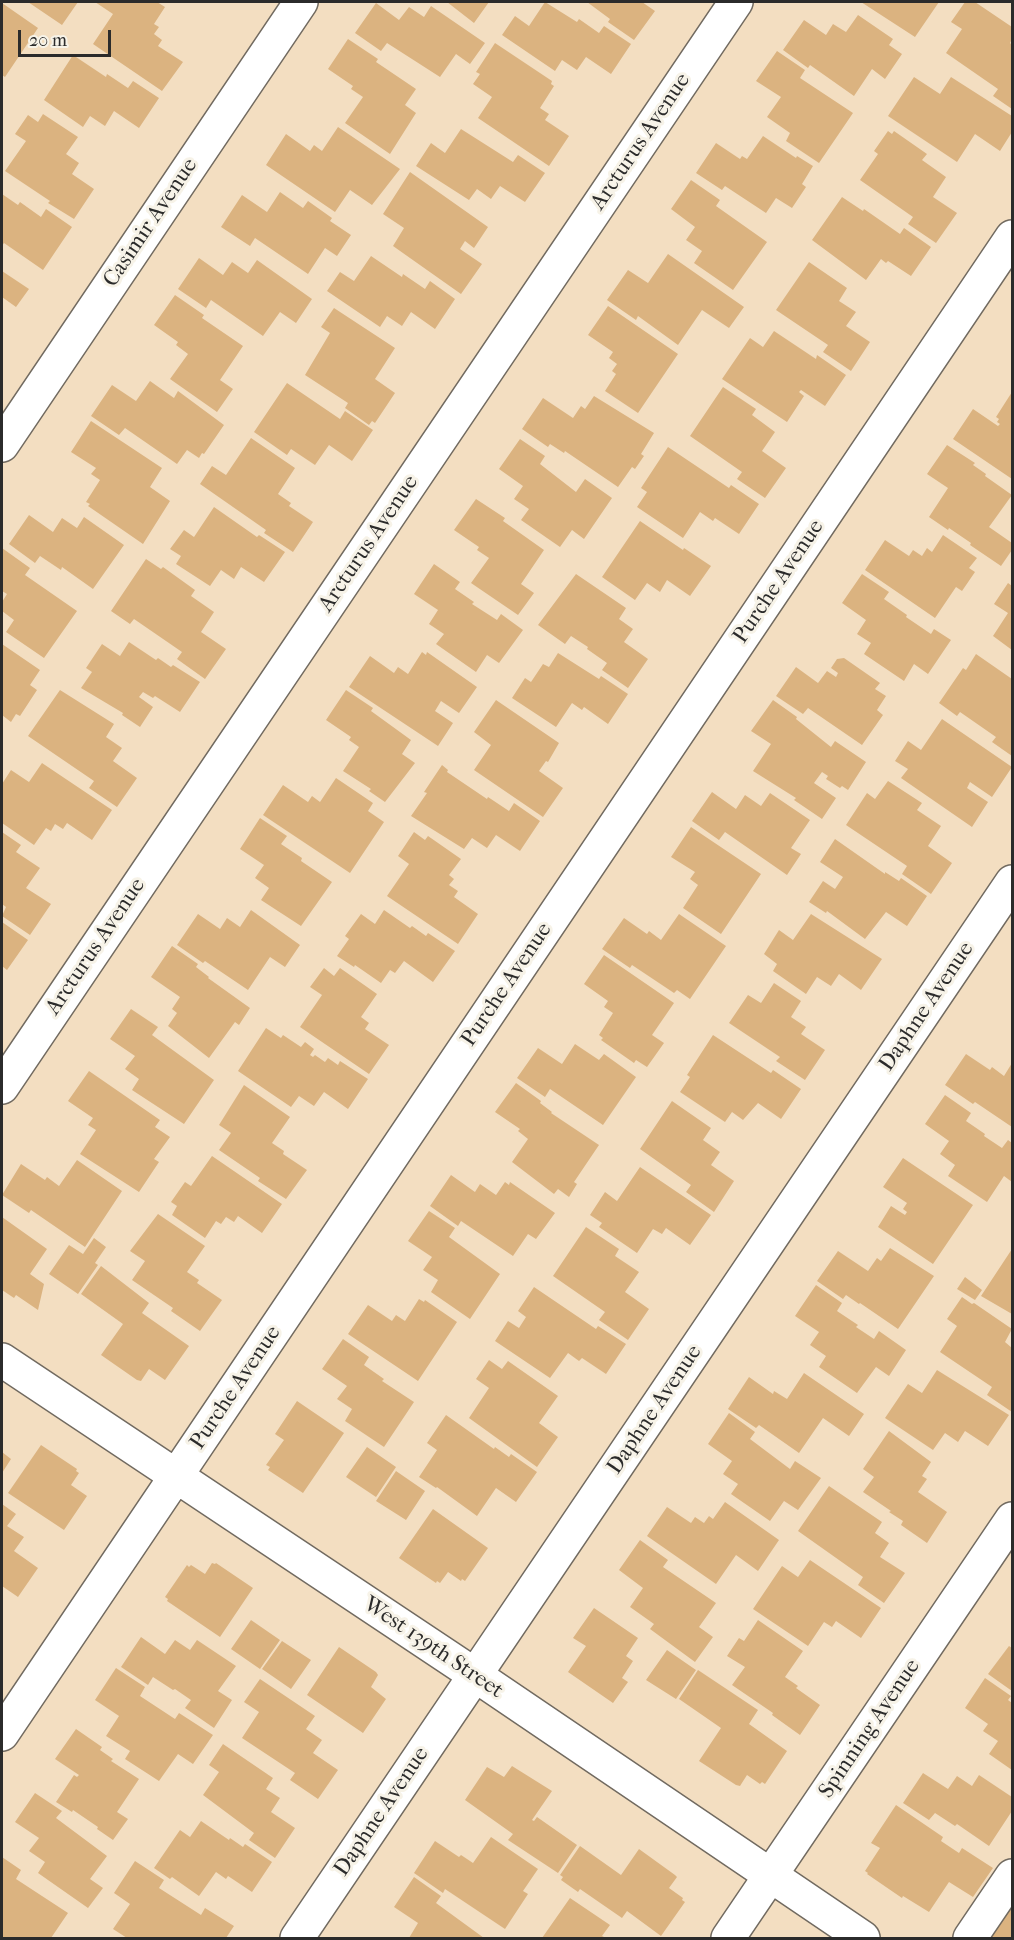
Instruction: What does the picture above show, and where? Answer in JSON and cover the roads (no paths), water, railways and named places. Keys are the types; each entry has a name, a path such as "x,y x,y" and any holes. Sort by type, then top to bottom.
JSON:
{"street":[{"name":"Casimir Avenue","path":"2,445 301,2"},
{"name":"Arcturus Avenue","path":"2,1087 736,2"},
{"name":"Purche Avenue","path":"2,1734 1012,237"},
{"name":"Daphne Avenue","path":"297,1938 1012,882"},
{"name":"West 139th Street","path":"2,1360 475,1675 863,1938"},
{"name":"Spinning Avenue","path":"728,1938 1012,1519"},
{"path":"970,1938 1012,1876"}]}
